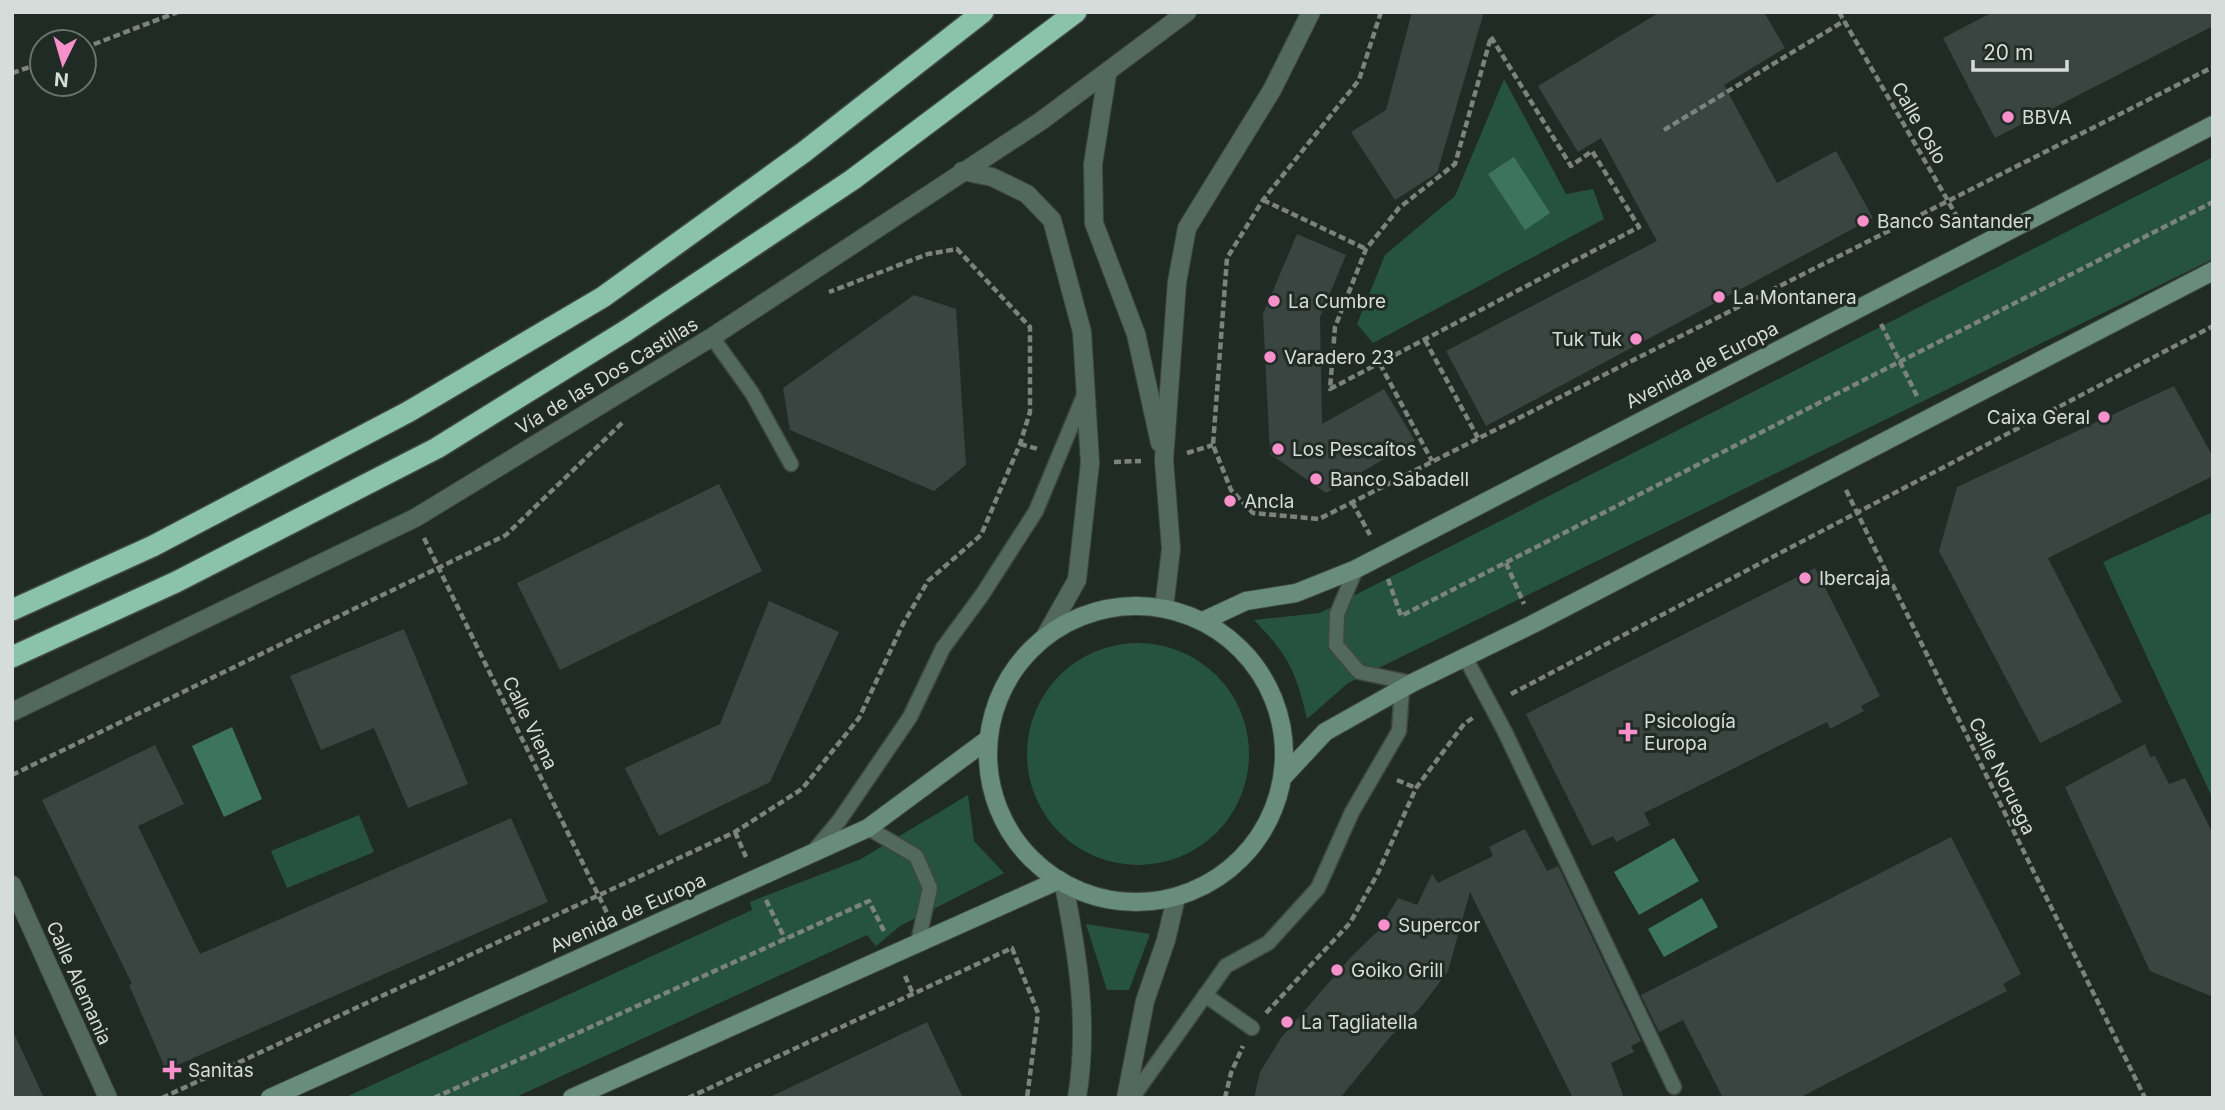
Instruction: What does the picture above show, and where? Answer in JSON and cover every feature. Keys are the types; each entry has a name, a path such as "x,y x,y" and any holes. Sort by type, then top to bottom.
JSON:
{"highway":[{"path":"12,610 153,546 408,412 603,297 804,152 983,12"},
{"path":"12,657 176,582 437,449 627,330 852,180 1076,12"}],"street":[{"name":"Vía de las Dos Castillas","path":"12,712 415,519 712,337 1107,75 1187,12"},
{"path":"1164,460 1177,282 1187,228 1272,90 1311,12"},
{"path":"1107,75 1093,164 1094,223 1136,334 1164,460 1171,549 1164,608"},
{"name":"Avenida de Europa","path":"1203,621 1246,601 1296,593 1356,569 2213,125"},
{"path":"962,171 992,177 1027,194 1052,220 1082,332 1088,386 1090,463 1077,580 1046,635 1017,664 997,700 987,740 991,792 1013,839 1062,883 1119,902 1176,898 1227,872 1265,830 1284,776 1283,729 1268,685 1241,648 1203,621 1164,608 1122,606 1082,615 1046,635"},
{"path":"1284,776 1325,732 1407,685 1533,624 2213,271"},
{"name":"Avenida de Europa","path":"270,1098 869,828 987,740"},
{"path":"578,1096 918,942 1062,883"},
{"path":"1062,883 1077,950 1084,1053 1077,1098"},
{"name":"Calle Alemania","path":"12,884 108,1098"},
{"path":"1126,1098 1145,1001 1166,940 1176,898"}],"lane":[{"path":"712,337 752,393 791,464"},
{"path":"813,852 839,821 910,717 943,648 982,595 1036,511 1088,386"},
{"path":"1132,1098 1226,966 1268,943 1318,888 1352,812 1399,731 1407,685 1359,671 1336,645 1336,614 1356,569"},
{"path":"1465,657 1674,1087"},
{"path":"869,828 916,856 930,888 918,942"},
{"path":"1205,995 1252,1028"}],"path":[{"path":"98,43 178,12"},
{"path":"1381,12 1359,80 1263,200 1227,258 1213,445 1231,490 1253,513 1319,519 2213,67"},
{"name":"Calle Oslo","path":"1839,12 1975,248"},
{"path":"1664,130 1844,21"},
{"path":"1491,37 1571,166 1592,151 1639,227 1425,340 1329,389 1335,327 1366,249 1399,208 1455,164 1491,37"},
{"path":"1263,200 1366,249"},
{"path":"1352,502 1381,556 1401,617 2213,202"},
{"path":"162,1098 734,832 802,789 859,718 903,624 928,581 981,535 1020,444 1030,412 1030,327 957,249 928,254 826,293"},
{"path":"1870,303 1928,417"},
{"path":"1225,1098 1231,1073 1252,1028 1349,923 1378,873 1416,788 1464,724 1490,705 2213,326"},
{"path":"1425,340 1478,438"},
{"path":"1380,364 1432,461"},
{"path":"12,775 506,536 633,413"},
{"name":"Calle Noruega","path":"1834,467 2145,1098"},
{"name":"Calle Viena","path":"415,519 620,940"},
{"path":"1506,563 1533,624"},
{"path":"434,1098 869,901"},
{"path":"688,1098 1012,948 1038,1013 1027,1098"}],"shaded area":[{"path":"1504,79 1566,194 1593,189 1604,219 1373,343 1357,324 1385,255 1455,196"},
{"path":"1514,157 1550,213 1525,230 1488,174"},
{"path":"2213,157 2213,259 1348,683 1307,719 1299,688 1289,665 1275,643 1254,620 1320,613"},
{"path":"2213,512 2213,799 2103,562"},
{"path":"1138,643 1170,648 1190,656 1216,676 1236,702 1244,722 1249,754 1244,786 1236,806 1216,832 1190,852 1170,860 1138,865 1106,860 1086,852 1060,832 1040,806 1032,786 1027,754 1032,722 1040,702 1060,676 1086,656 1106,648"},
{"path":"232,727 262,799 224,817 192,746"},
{"path":"968,795 974,841 1004,873 900,926 876,946 867,935 514,1098 344,1098 752,910 750,902 861,859"},
{"path":"359,815 374,852 287,888 271,851"},
{"path":"1674,838 1699,881 1639,915 1614,872"},
{"path":"1702,898 1718,927 1664,957 1648,929"},
{"path":"1086,924 1150,934 1129,990 1107,990"}],"building":[{"path":"1412,12 1484,12 1437,173 1395,200 1351,132 1386,110"},
{"path":"1660,12 1764,12 1785,48 1724,85 1777,183 1836,151 1873,218 1486,426 1446,351 1657,241 1601,138 1578,152 1538,86"},
{"path":"1993,12 2213,12 2213,26 1995,138 1943,38"},
{"path":"1297,234 1346,255 1320,317 1322,424 1384,389 1415,441 1326,493 1270,454 1263,314"},
{"path":"914,295 956,309 966,465 934,491 790,430 783,388"},
{"path":"2174,386 2213,457 2213,476 2048,558 2122,702 2040,743 1939,551 1957,487"},
{"path":"719,484 762,571 560,670 517,583"},
{"path":"1815,568 1880,696 1861,706 1864,711 1830,729 1827,722 1644,813 1650,825 1616,842 1613,836 1592,846 1526,714"},
{"path":"769,601 839,632 770,782 659,836 625,768 720,724"},
{"path":"404,629 468,784 408,808 374,728 321,750 290,676"},
{"path":"2145,744 2150,757 2155,756 2169,784 2185,778 2213,834 2213,997 2150,971 2065,787"},
{"path":"155,745 184,804 138,826 200,954 511,818 548,902 166,1070 129,985 132,984 42,800"},
{"path":"1525,829 1547,871 1558,866 1641,1041 1631,1046 1634,1052 1611,1063 1624,1098 1573,1098 1470,892 1448,971 1421,1007 1391,1036 1340,1098 1254,1098 1260,1072 1281,1038 1351,957 1378,931 1398,898 1417,905 1432,874 1438,883 1493,856 1489,847"},
{"path":"1951,837 2021,974 2003,984 2007,991 1799,1098 1723,1098 1683,1020 1659,1032 1641,995"},
{"path":"927,1022 963,1098 768,1098"},
{"path":"12,1029 44,1098 12,1098"}],"place":[{"name":"BBVA","path":"2008,117"},
{"name":"Banco Santander","path":"1863,221"},
{"name":"La Montanera","path":"1719,297"},
{"name":"La Cumbre","path":"1274,301"},
{"name":"Tuk Tuk","path":"1636,339"},
{"name":"Varadero 23","path":"1270,357"},
{"name":"Caixa Geral","path":"2104,417"},
{"name":"Los Pescaítos","path":"1278,449"},
{"name":"Banco Sabadell","path":"1316,479"},
{"name":"Ancla","path":"1230,501"},
{"name":"Ibercaja","path":"1805,578"},
{"name":"Psicología Europa","path":"1628,732"},
{"name":"Supercor","path":"1384,925"},
{"name":"Goiko Grill","path":"1337,970"},
{"name":"La Tagliatella","path":"1287,1022"},
{"name":"Sanitas","path":"172,1070"}]}
